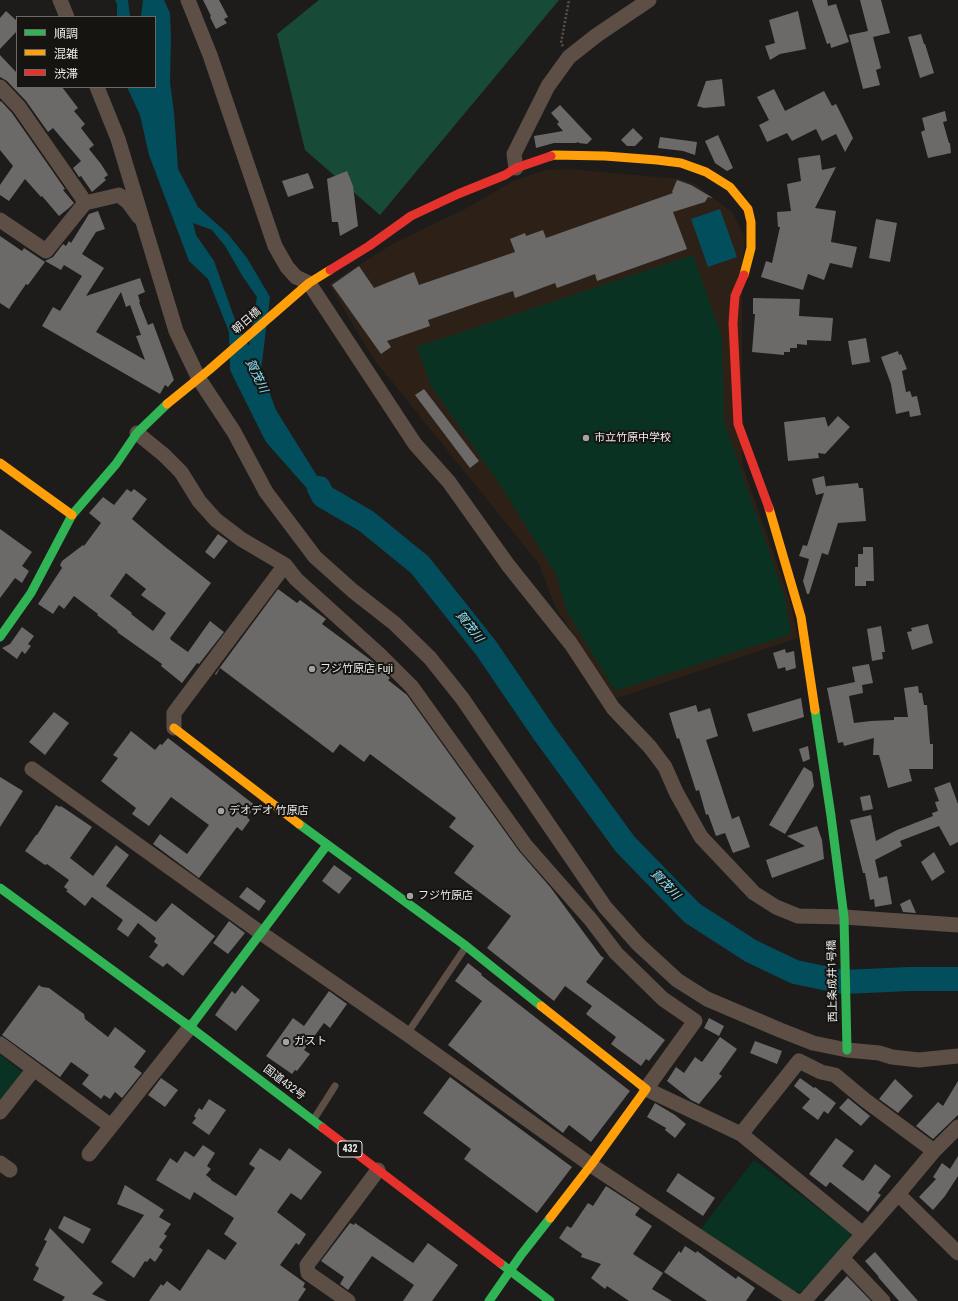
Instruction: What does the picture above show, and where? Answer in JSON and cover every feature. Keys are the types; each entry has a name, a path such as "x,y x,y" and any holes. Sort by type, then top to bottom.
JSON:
{"main road":[{"name":"西上条成井1号橋","path":"516,168 554,155 605,156 681,163 718,178 730,187 748,210 751,222 751,248 744,274 735,296 732,323 738,424 773,519 801,617 831,816 844,922 846,1043"},
{"name":"朝日橋","path":"0,637 31,593 72,515 116,464 137,433 172,399 204,374 305,286 369,246 411,216 458,194 505,175 516,168"},
{"path":"0,463 72,515"},
{"path":"174,728 327,845 466,946 646,1088 591,1165 489,1301"},
{"path":"190,1027 327,845"},
{"name":"国道432号","path":"0,888 190,1027 550,1301"}],"street":[{"path":"60,0 67,16"},
{"path":"188,0 210,54 275,246 287,267 305,286 415,444 449,482 508,565 571,644 613,708 650,747 665,767 676,792 701,837 754,893 776,907 798,916 844,922 958,925"},
{"path":"516,168 514,154 548,86 569,57 597,35 649,0"},
{"path":"0,87 19,107 85,203"},
{"path":"96,88 118,139 176,331 204,374 266,492 315,557 353,591 394,623 430,658 462,698 605,907 638,944 677,980 707,999 813,1043 846,1043 892,1057 919,1060 958,1056"},
{"path":"0,220 46,251 85,203 119,195 128,202 143,223"},
{"path":"137,433 164,455 181,472 199,501 216,520 241,539 285,564 296,579 380,655 412,687 526,846 591,920 616,953 663,999 696,1021 646,1088 741,1134 863,1234"},
{"path":"174,728 174,713 285,564"},
{"path":"32,769 261,933 407,1034 591,1165 802,1301 843,1259 934,1151 958,1127"},
{"path":"89,1154 190,1027"},
{"path":"0,1044 111,1126"},
{"path":"741,1134 798,1061 821,1072 836,1075 865,1100 934,1151"},
{"path":"0,1112 34,1069"},
{"path":"348,1301 308,1273 307,1265 378,1170"},
{"path":"898,1194 958,1253"},
{"path":"843,1259 883,1301"}],"lane":[{"path":"407,1034 466,946"},
{"path":"313,1120 335,1086"}],"path":[{"path":"561,44 569,0"}],"shaded area":[{"name":"市立竹原中学校","path":"569,169 680,179 695,184 732,212 745,237 742,267 742,464 789,598 798,638 614,699 555,606 539,564 373,358 329,284 396,242 467,208 513,181 546,170"}],"green space":[{"path":"319,0 559,0 380,215 305,150 277,34"},
{"name":"市立竹原中学校","path":"693,255 722,337 724,421 785,598 791,634 615,691 567,612 556,574 503,489 431,386 417,347"},
{"path":"0,1054 22,1072 0,1101"},
{"path":"754,1160 850,1232 851,1238 804,1291 793,1292 700,1230"}],"water":[{"path":"115,0 128,0 130,16 117,16 117,4"},
{"path":"143,0 164,0 170,13 170,82 178,169 198,207 228,234 247,258 270,297 261,370 276,410 327,492 345,508 319,502 266,442 230,370 229,332 208,279 189,261 149,155 140,115 127,88 156,88 156,16 141,16","holes":["193,223 212,230 225,246 243,277 257,297 249,346 238,328 214,261 196,235"]},
{"path":"720,209 737,257 708,267 691,219"}],"building":[{"path":"203,0 219,0 228,17 224,19 227,23 216,29"},
{"path":"812,0 827,0 828,6 836,4 849,42 831,48 830,43 827,44"},
{"path":"860,0 881,0 890,33 873,37 881,68 876,70 880,85 863,89 849,35 868,31"},
{"path":"6,11 16,20 16,32 0,49 0,18"},
{"path":"798,11 806,49 780,54 770,60 765,46 775,43 769,20"},
{"path":"921,34 934,73 920,78 908,37"},
{"path":"0,55 16,72 16,88 63,88 78,108 74,111 85,124 81,128 94,145 89,149 108,175 104,178 106,180 92,192 81,176 79,177 73,168 81,161 53,128 48,132 26,101 7,81 0,77"},
{"path":"722,79 725,106 704,108 697,106 706,81"},
{"path":"774,89 785,111 824,91 832,106 836,104 853,138 845,152 836,134 822,141 816,129 792,141 787,133 767,142 759,125 769,120 757,97"},
{"path":"1,101 12,113 65,189 63,190 74,203 59,216 25,179 9,201 0,195 0,185 13,166 0,150"},
{"path":"560,105 592,139 587,144 578,142 554,143 536,148 534,136 563,131 557,124 559,122 551,113"},
{"path":"945,111 947,121 943,122 950,143 951,153 928,158 921,132 925,130 922,118"},
{"path":"633,128 643,138 635,146 627,146 621,140"},
{"path":"718,135 733,168 727,171 715,163 705,141"},
{"path":"660,137 697,142 695,155 683,151 658,148"},
{"path":"820,155 822,170 836,167 815,208 836,211 831,242 857,247 852,268 830,263 824,280 808,274 803,290 761,277 766,261 772,263 780,227 778,227 777,212 791,211 787,184 801,181 798,158"},
{"path":"347,171 353,186 358,226 340,236 338,222 332,222 327,179"},
{"path":"308,173 314,188 288,197 282,181"},
{"path":"677,180 691,185 713,198 708,197 705,202 673,212 687,249 597,281 595,274 557,288 555,283 515,298 513,291 483,301 428,320 430,326 387,341 391,347 381,354 332,285 359,266 374,288 414,272 419,285 515,252 510,239 525,233 526,236 543,230 546,238 673,193 672,192"},
{"path":"98,211 105,229 96,232 82,254 104,268 86,296 140,278 145,292 138,295 139,302 148,325 153,323 174,380 168,387 165,385 160,394 42,326 53,307 60,311 82,276 64,265 61,270 45,261 53,257 63,244 66,246 69,241 71,243 89,214","holes":["121,292 126,307 130,305 141,335 136,336 145,360 96,332"]},
{"path":"876,219 897,223 890,262 869,258"},
{"path":"0,236 22,251 24,248 45,262 28,285 26,284 9,309 0,303"},
{"path":"753,298 800,299 799,316 833,318 831,341 807,340 807,345 797,344 797,348 790,348 790,352 784,352 784,355 752,352 755,314 753,314"},
{"path":"866,338 870,362 852,365 848,341"},
{"path":"898,351 899,355 901,354 907,369 902,371 906,392 910,391 912,397 917,396 921,415 910,417 909,411 896,414 891,384 881,357"},
{"path":"424,389 479,461 470,468 415,395"},
{"path":"838,416 850,427 825,454 818,453 819,458 788,461 784,422 825,417 828,427"},
{"path":"824,476 826,487 858,483 859,488 863,488 866,521 838,523 828,555 822,553 809,594 807,594 803,581 809,559 799,556 803,545 807,546 824,493 816,495 812,479"},
{"path":"127,489 131,492 134,489 147,499 132,519 211,583 170,638 188,652 210,621 224,632 182,683 161,666 162,664 117,632 118,631 97,615 98,614 74,596 64,609 59,605 53,614 38,604 62,568 60,565 62,561 83,545 84,546 101,523 89,513 103,497 114,505","holes":["126,573 146,589 141,595 166,613 153,631 110,596"]},
{"path":"0,529 32,552 22,566 29,571 22,583 15,578 0,598"},
{"path":"218,534 228,541 214,559 205,552"},
{"path":"863,547 873,547 874,581 866,581 866,586 855,586 855,567 858,567 858,554 863,554"},
{"path":"278,589 297,603 300,600 326,619 322,624 379,666 390,678 388,680 407,695 519,851 551,888 604,958 586,982 665,1040 649,1061 646,1059 641,1066 611,1044 616,1037 586,1014 592,1006 565,986 554,1001 487,948 511,916 454,873 474,846 449,827 456,818 370,754 364,762 340,744 333,753 220,668 216,675 215,674"},
{"path":"928,624 933,643 912,650 907,632 912,631 911,628"},
{"path":"881,626 885,652 882,652 883,659 872,661 867,629"},
{"path":"22,627 34,636 28,644 31,646 25,654 22,651 17,659 2,648 10,644"},
{"path":"785,649 786,653 794,651 796,668 786,671 785,667 778,669 773,653"},
{"path":"869,664 873,683 862,685 863,693 849,696 854,723 894,720 894,717 908,717 904,688 918,686 919,693 922,693 924,705 927,705 930,744 933,744 933,769 909,769 912,781 888,788 879,755 873,755 874,738 844,746 843,742 838,743 827,688 855,682 852,667"},
{"path":"801,698 804,717 753,732 747,714"},
{"path":"696,705 698,712 710,708 718,736 706,740 732,819 739,816 750,847 733,853 725,833 716,836 708,814 706,815 699,790 696,791 679,738 677,739 669,713"},
{"path":"54,712 69,723 45,755 29,742"},
{"path":"131,731 155,750 168,738 256,806 247,817 250,820 242,831 237,827 199,878 153,844 160,834 187,854 209,825 171,797 149,826 132,814 136,808 101,781 118,758 113,755"},
{"path":"808,746 810,759 803,762 799,749"},
{"path":"804,767 812,772 814,786 785,834 769,825"},
{"path":"0,777 23,791 0,827"},
{"path":"950,782 958,804 958,842 950,846 939,826 900,841 902,846 875,860 879,878 887,876 892,904 875,907 874,899 870,900 865,873 863,873 850,820 871,815 876,841 897,830 933,816 932,813 938,811 935,802 939,801 934,788"},
{"path":"870,795 873,809 863,811 860,797"},
{"path":"56,805 61,806 92,827 70,858 93,876 116,845 129,855 106,886 156,922 172,903 215,936 183,976 167,963 163,967 149,957 158,945 154,942 156,938 138,923 128,937 117,929 123,920 92,897 85,906 66,891 68,890 64,887 69,880 47,864 45,865 25,851"},
{"path":"817,826 822,840 824,859 772,878 766,860 805,846 787,836"},
{"path":"934,852 945,872 932,881 921,862"},
{"path":"334,865 352,878 339,894 322,881"},
{"path":"247,887 266,901 259,911 239,897"},
{"path":"910,899 916,913 903,912 900,904"},
{"path":"229,921 245,933 228,954 213,943"},
{"path":"468,963 482,974 481,975 630,1091 591,1142 569,1125 563,1133 448,1045 482,1001 455,981"},
{"path":"39,985 49,988 84,1014 85,1019 108,1037 115,1027 146,1051 134,1067 142,1073 122,1098 115,1092 110,1099 104,1095 101,1099 82,1084 89,1075 71,1062 60,1077 2,1035"},
{"path":"242,985 260,1000 236,1031 215,1015 232,991 235,994"},
{"path":"329,991 347,1004 330,1028 324,1023 304,1050 310,1054 297,1071 295,1070 292,1074 266,1056 293,1018 304,1026"},
{"path":"709,1018 724,1026 719,1036 704,1028"},
{"path":"720,1037 737,1049 719,1074 722,1076 699,1104 691,1100 667,1081 676,1067 684,1073 695,1057 702,1062"},
{"path":"755,1041 782,1051 777,1064 750,1053"},
{"path":"450,1077 572,1167 537,1213 464,1159 471,1149 423,1113"},
{"path":"161,1078 178,1090 165,1107 148,1095"},
{"path":"800,1078 836,1103 828,1114 824,1111 818,1120 802,1108 810,1099 794,1086"},
{"path":"895,1079 913,1096 898,1113 879,1099"},
{"path":"958,1081 958,1115 933,1139 916,1126 938,1102 943,1106"},
{"path":"848,1098 870,1116 861,1126 839,1108"},
{"path":"209,1099 226,1110 209,1135 192,1123 196,1118 194,1116 199,1108 202,1110"},
{"path":"655,1103 675,1115 686,1124 675,1138 665,1130 666,1128 647,1117"},
{"path":"836,1138 854,1151 842,1166 863,1181 875,1164 891,1176 878,1193 881,1195 868,1212 830,1182 826,1187 809,1174"},
{"path":"203,1145 215,1153 207,1166 211,1169 206,1175 211,1180 236,1196 255,1168 249,1164 260,1148 280,1161 289,1148 322,1172 301,1200 291,1193 277,1212 306,1234 299,1245 296,1243 280,1265 305,1283 303,1287 306,1289 298,1301 149,1301 161,1284 163,1286 167,1281 180,1291 208,1249 225,1260 237,1243 224,1234 234,1218 194,1192 190,1200 156,1180 170,1158 177,1163 185,1151 194,1157"},
{"path":"958,1156 958,1176 945,1196 933,1210 919,1197 936,1179 933,1177 942,1163 950,1169"},
{"path":"678,1173 715,1198 703,1216 666,1191"},
{"path":"125,1185 164,1210 159,1217 171,1224 164,1234 167,1236 159,1247 163,1250 155,1262 150,1258 147,1262 145,1261 134,1278 111,1262 144,1215 117,1204"},
{"path":"606,1186 640,1208 635,1215 652,1226 633,1254 663,1273 652,1289 672,1301 629,1301 607,1286 605,1289 591,1278 601,1264 581,1257 582,1254 559,1238 567,1226 571,1228 588,1203 593,1206"},
{"path":"64,1216 91,1229 83,1244 58,1228"},
{"path":"350,1223 354,1225 355,1223 413,1263 428,1243 458,1265 432,1301 403,1301 414,1285 372,1256 348,1290 340,1284 344,1277 321,1261"},
{"path":"50,1228 103,1283 92,1294 107,1301 62,1301 65,1297 33,1280 39,1268 35,1265 47,1241 44,1240"},
{"path":"685,1246 696,1253 697,1251 736,1279 738,1276 755,1288 746,1301 707,1301 664,1272 679,1251 681,1253"},
{"path":"875,1252 918,1301 899,1301 865,1261"},
{"path":"847,1276 871,1301 824,1301"}],"waterway":[{"name":"賀茂川","path":"319,488 323,496 366,521 420,565 486,648 544,733 625,844 692,913 751,951 795,972 843,982 910,979 958,979"}],"traffic: fast":[{"path":"0,637 31,593 72,515 116,464 137,433 167,404"},
{"path":"815,710 844,917 847,1050"},
{"path":"299,824 466,946 541,1006"},
{"path":"190,1027 327,845"},
{"path":"0,888 190,1027 323,1128"},
{"path":"489,1301 521,1255 550,1218"},
{"path":"500,1263 550,1301"}],"traffic: slow":[{"path":"551,156 605,156 657,160 681,163 706,172 730,187 748,209 751,222 751,248 744,275"},
{"path":"167,404 209,370 309,283 330,270"},
{"path":"0,463 72,515"},
{"path":"769,508 801,617 815,710"},
{"path":"174,728 299,824"},
{"path":"541,1006 646,1089 591,1165 550,1218"}],"traffic: jam":[{"path":"330,270 369,246 411,216 458,194 505,175 516,168 551,156"},
{"path":"744,275 735,296 733,323 738,424 769,508"},
{"path":"323,1128 500,1263"}],"place":[{"name":"市立竹原中学校","path":"586,438"},
{"name":"フジ竹原店 Fuji","path":"312,669"},
{"name":"デオデオ 竹原店","path":"221,811"},
{"name":"フジ竹原店","path":"410,896"},
{"name":"ガスト","path":"286,1042"}]}
